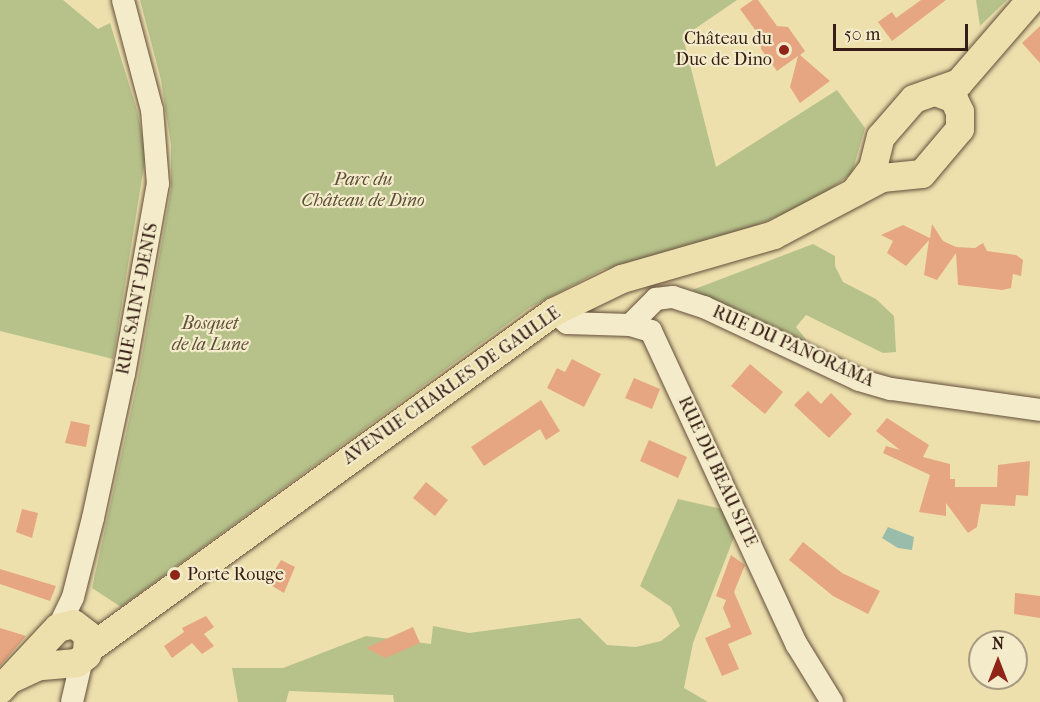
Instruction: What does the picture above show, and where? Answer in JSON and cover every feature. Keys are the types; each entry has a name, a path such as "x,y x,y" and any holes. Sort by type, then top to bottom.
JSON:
{"main road":[{"name":"AVENUE CHARLES DE GAULLE","path":"854,193 870,176 884,133 914,99 959,83 1031,0"},
{"name":"AVENUE CHARLES DE GAULLE","path":"72,644 115,628 554,312 622,279 774,235 882,178 914,177 928,169 957,136 961,121 960,110 964,86 974,67"},
{"path":"936,92 954,99 960,110"},
{"path":"879,144 881,162 898,177"},
{"path":"6,684 72,644"}],"street":[{"name":"RUE SAINT-DENIS","path":"73,697 73,597 124,374 158,184 152,110 123,0"},
{"name":"RUE DU PANORAMA","path":"630,325 656,299 673,297 859,380 891,389 1040,410"},
{"name":"RUE DU BEAU SITE","path":"554,312 567,323 630,325 651,331 797,645 832,702"}],"green space":[{"path":"0,0 63,0 98,29 110,23 137,110 146,153 113,359 0,331"},
{"name":"Parc du Château de Dino","path":"140,0 737,0 683,37 716,167 837,90 865,128 852,173 811,203 747,229 602,270 529,308 121,607 92,588 138,379 171,189 171,145 161,80"},
{"path":"976,0 1007,0 980,26"},
{"path":"813,244 835,256 835,266 843,282 876,299 894,316 896,352 883,353 806,315 796,327 808,342 692,290"},
{"path":"678,499 722,509 736,532 693,643 684,688 708,702 394,702 393,695 289,691 286,702 238,702 232,668 283,668 366,636 431,644 433,626 469,633 580,618 607,645 636,647 661,641 680,626 671,607 640,586"}],"shaded area":[{"path":"888,527 914,537 912,550 898,548 882,538"}],"building":[{"path":"753,0 758,0 777,26 788,27 805,51 800,55 830,81 800,103 790,87 798,56 777,71 761,49 761,38 740,9"},
{"path":"921,0 946,0 892,41 878,22 892,12 896,18"},
{"path":"1040,26 1040,63 1022,43"},
{"path":"932,224 943,241 956,247 975,248 983,243 987,251 1016,255 1023,260 1021,276 1013,274 1011,288 1002,290 958,285 956,253 937,280 924,275 929,240 906,266 887,253 893,241 881,235 903,225 930,238"},
{"path":"572,359 601,374 584,407 547,388 557,368 565,372"},
{"path":"750,364 783,392 765,414 731,386"},
{"path":"634,378 660,389 652,409 625,398"},
{"path":"808,391 821,404 831,393 852,414 829,438 794,405"},
{"path":"541,400 560,431 546,440 540,429 484,466 471,447"},
{"path":"887,418 929,445 923,457 950,464 950,479 955,479 955,487 997,487 998,465 1030,461 1028,496 1016,495 1015,506 981,504 977,527 968,533 946,503 946,516 919,512 930,475 883,453 886,446 900,450 876,431"},
{"path":"71,421 90,425 86,447 65,443"},
{"path":"649,440 687,457 678,478 640,461"},
{"path":"426,482 448,500 435,516 413,498"},
{"path":"22,509 38,513 32,538 16,532"},
{"path":"803,542 842,573 880,591 868,614 833,596 789,560"},
{"path":"731,555 745,565 734,592 752,634 728,644 739,669 722,676 705,638 731,627 723,608 726,600 716,596"},
{"path":"281,560 295,567 284,593 267,583"},
{"path":"0,569 56,586 50,601 0,584"},
{"path":"1015,593 1040,596 1040,618 1014,614"},
{"path":"206,616 214,627 204,634 214,646 202,654 192,643 172,658 164,646 184,632 182,628"},
{"path":"413,627 420,643 385,658 366,648"},
{"path":"0,628 26,636 0,666"}],"place":[{"name":"Château du Duc de Dino","path":"784,50"},
{"name":"Porte Rouge","path":"175,575"}],"park label":[{"name":"Bosquet de la Lune","path":"210,335"}]}
